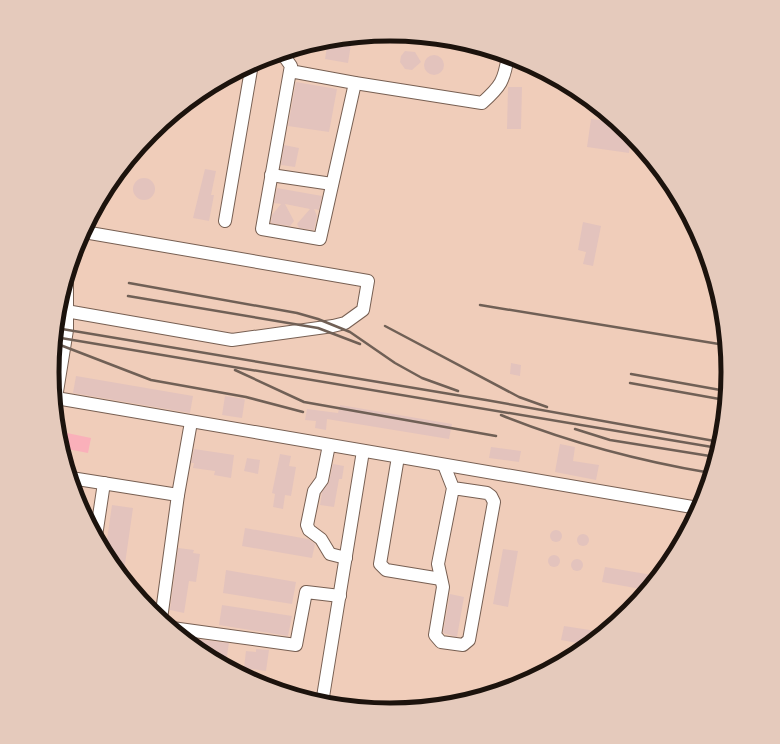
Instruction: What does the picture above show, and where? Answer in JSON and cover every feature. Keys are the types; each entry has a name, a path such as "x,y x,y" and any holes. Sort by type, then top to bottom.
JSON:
{"lane":[{"path":"286,58 291,66 262,229 320,239 355,83"},
{"path":"290,71 482,103 498,88 505,73 507,63"},
{"path":"225,221 251,72"},
{"path":"272,175 332,184"},
{"path":"66,311 232,340 334,326 345,323 363,310 368,281 90,233"},
{"path":"59,378 66,330 66,302"},
{"path":"61,402 329,445 692,507"},
{"path":"162,612 178,495 191,422"},
{"path":"329,445 322,480 314,491 307,525 309,530 321,539 326,550 330,554 346,558"},
{"path":"323,697 363,451"},
{"path":"398,457 380,564 386,570 441,579"},
{"path":"444,465 453,488 438,564 443,587 435,635 441,642 463,645 469,640 494,502 491,496 487,493 453,488"},
{"path":"77,479 178,495"},
{"path":"97,526 104,483"},
{"path":"181,629 296,645 306,592 340,596"}],"shaded area":[{"path":"368,42 412,42 455,47 476,52 517,66 556,85 592,109 608,123 653,170 677,207 687,226 696,245 710,286 715,307 720,350 720,394 715,437 710,458 696,499 677,538 653,574 639,590 592,635 555,659 536,669 517,678 476,692 455,697 412,702 368,702 325,697 304,692 263,678 224,659 188,635 172,621 127,574 103,537 93,518 84,499 70,458 65,437 60,394 60,350 65,307 70,286 84,245 103,206 127,170 141,154 188,109 225,85 244,75 263,66 304,52 325,47"},
{"path":"64,432 91,438 88,453 68,449"}],"building":[{"path":"351,44 348,63 325,59 327,47"},
{"path":"405,51 415,52 421,62 412,70 405,69 400,62 401,56"},
{"path":"434,55 441,58 444,65 441,72 434,75 427,72 424,65 427,58"},
{"path":"296,82 337,89 329,132 288,126"},
{"path":"508,87 522,87 521,129 507,129"},
{"path":"591,119 605,121 630,144 629,153 587,147"},
{"path":"284,145 299,148 295,167 281,165"},
{"path":"205,169 216,171 211,195 214,195 209,221 193,218"},
{"path":"144,178 152,181 155,189 152,197 144,200 136,197 133,189 136,181"},
{"path":"277,188 322,196 319,210 314,209 317,216 314,230 299,228 297,224 310,209 285,204 294,221 290,226 271,223 272,215 281,204 274,203"},
{"path":"583,222 601,226 593,266 583,264 586,252 578,250"},
{"path":"511,363 521,365 520,376 510,374"},
{"path":"76,376 193,396 190,413 73,393"},
{"path":"225,396 245,399 242,418 222,415"},
{"path":"340,405 452,424 449,439 327,419 326,430 315,428 316,421 305,420 307,409 338,413"},
{"path":"560,444 575,447 573,461 599,465 596,480 555,472"},
{"path":"491,447 521,451 519,462 489,458"},
{"path":"194,449 234,455 231,478 214,475 215,471 193,468 194,463 191,463"},
{"path":"280,454 291,456 289,466 296,467 291,496 285,495 283,509 273,507 275,494 272,493"},
{"path":"247,458 260,460 258,474 244,471"},
{"path":"333,464 344,466 342,479 339,479 334,507 320,505 322,492 329,482"},
{"path":"112,505 133,508 124,570 107,543"},
{"path":"245,528 308,539 315,544 312,558 242,546"},
{"path":"556,530 560,532 562,536 560,540 556,542 552,540 550,536 552,532"},
{"path":"583,534 587,536 589,540 587,544 583,546 579,544 577,540 579,536"},
{"path":"178,548 194,550 193,553 200,554 196,582 189,581 184,613 170,610"},
{"path":"503,549 518,551 508,607 493,604"},
{"path":"554,555 558,557 560,561 558,565 554,567 550,565 548,561 550,557"},
{"path":"577,559 581,561 583,565 581,569 577,571 573,569 571,565 573,561"},
{"path":"605,567 652,575 640,589 602,582"},
{"path":"226,570 296,582 292,604 223,593"},
{"path":"450,594 464,597 457,637 443,633"},
{"path":"222,605 292,616 288,636 219,625"},
{"path":"564,626 597,631 579,643 561,640"},
{"path":"195,640 229,643 226,660 224,659"},
{"path":"256,649 269,650 266,671 244,668 246,651 256,652"}],"railway":[{"path":"129,283 297,313 318,319 350,332 395,363 422,378 458,391"},
{"path":"128,296 318,328 360,344"},
{"path":"480,305 719,344"},
{"path":"385,326 519,397 547,407"},
{"path":"62,329 486,400 714,441"},
{"path":"61,338 713,447"},
{"path":"60,345 151,380 246,397 303,412"},
{"path":"235,370 304,402 496,436"},
{"path":"631,374 720,390"},
{"path":"630,383 720,399"},
{"path":"501,415 552,434 604,450 658,463 705,472"},
{"path":"575,429 610,440 710,456"}]}
